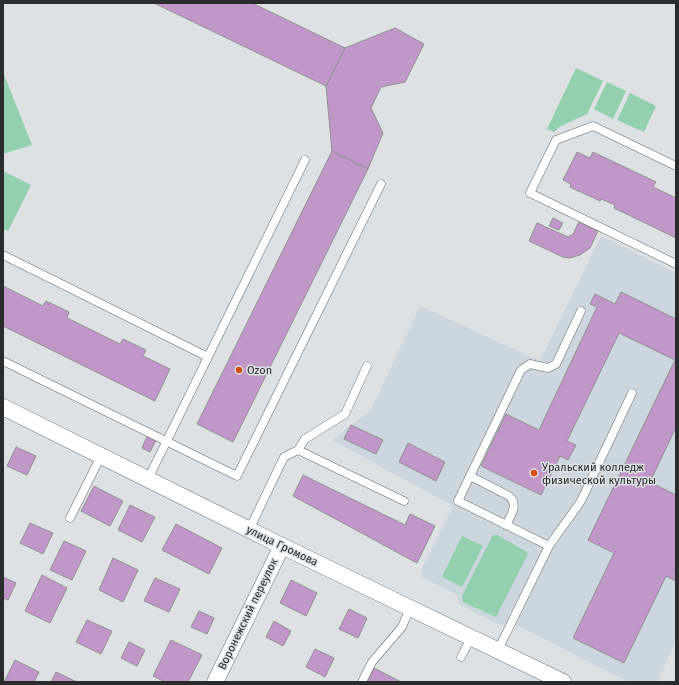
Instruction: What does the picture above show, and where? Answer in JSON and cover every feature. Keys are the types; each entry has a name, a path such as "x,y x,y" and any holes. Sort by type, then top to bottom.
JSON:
{"street":[{"name":"улица Громова","path":"3,407 249,530 563,682"},
{"name":"Воронежский переулок","path":"215,682 282,546"}],"lane":[{"path":"676,166 594,126 556,140 530,193 590,224 676,264"},
{"path":"148,479 305,160"},
{"path":"3,362 237,476 381,184"},
{"path":"3,255 208,357"},
{"path":"549,546 458,501 521,370 530,364 548,368 556,364 581,311"},
{"path":"249,530 284,457 298,450 306,439 345,414 367,366"},
{"path":"498,650 549,546 581,502 632,394"},
{"path":"298,450 404,501"},
{"path":"70,518 101,456"},
{"path":"470,476 502,492 513,500 514,506 506,525"},
{"path":"362,682 372,662 402,627 410,608"},
{"path":"461,657 472,638"}],"shaded area":[{"name":"Уральский колледж физической культуры","path":"601,236 676,273 676,641 657,682 628,682 518,626 495,623 460,605 456,594 423,578 422,568 453,506 332,440 371,410 420,306 540,361"}],"green space":[{"path":"576,68 603,81 587,114 559,127 554,132 547,129"},
{"path":"3,72 32,145 3,154"},
{"path":"607,82 626,91 613,119 594,109"},
{"path":"630,93 656,106 644,132 617,120"},
{"path":"3,171 31,185 8,231 3,229"},
{"path":"493,535 497,535 528,554 496,617 463,602 462,596"},
{"path":"462,536 483,546 462,587 442,577"}],"building":[{"path":"154,3 252,3 345,48 326,86"},
{"path":"395,28 424,44 405,82 381,87 371,108 383,133 368,169 332,151 326,86 345,48"},
{"path":"332,151 368,169 233,442 197,424"},
{"path":"577,152 590,158 593,152 656,182 653,187 676,198 676,238 614,208 615,205 601,199 600,201 570,187 571,184 563,180"},
{"path":"553,218 563,223 559,230 549,226"},
{"path":"579,222 598,231 590,248 580,255 570,258 563,257 529,241 537,223 568,237 573,234"},
{"path":"3,286 43,306 46,301 69,312 67,318 120,344 123,339 146,350 143,356 170,369 155,401 3,326"},
{"path":"621,292 676,319 676,427 650,482 676,495 676,567 674,571 676,572 676,581 666,576 624,663 573,638 614,553 588,540 675,360 619,333 567,441 576,445 568,460 560,456 541,495 481,466 506,414 539,430 597,307 590,304 595,294 615,304"},
{"path":"351,425 383,440 376,454 344,439"},
{"path":"147,436 156,440 150,452 142,448"},
{"path":"408,443 445,462 436,481 399,462"},
{"path":"16,447 36,456 27,475 7,466"},
{"path":"303,475 405,525 410,514 435,526 417,563 293,496"},
{"path":"94,486 123,501 110,526 81,511"},
{"path":"130,505 155,517 142,542 118,530"},
{"path":"30,523 53,533 43,554 20,543"},
{"path":"176,524 222,548 209,574 162,550"},
{"path":"64,541 86,551 72,580 50,570"},
{"path":"113,558 138,570 123,602 99,590"},
{"path":"42,575 67,588 50,623 25,611"},
{"path":"3,577 16,583 8,600 3,598"},
{"path":"155,578 180,589 169,612 144,601"},
{"path":"291,580 317,593 306,616 280,603"},
{"path":"349,609 367,618 358,638 339,629"},
{"path":"199,611 214,618 207,634 191,627"},
{"path":"87,620 112,631 101,654 76,642"},
{"path":"274,621 291,631 283,646 266,637"},
{"path":"171,640 202,655 188,682 165,682 153,676"},
{"path":"129,642 145,650 137,666 121,658"},
{"path":"315,649 334,658 325,677 306,667"},
{"path":"15,660 39,672 34,682 4,682"},
{"path":"374,668 376,669 401,682 367,682"},
{"path":"56,672 77,682 51,682"}],"place":[{"name":"Ozon","path":"239,370"},
{"name":"Уральский колледж физической культуры","path":"534,473"}]}
